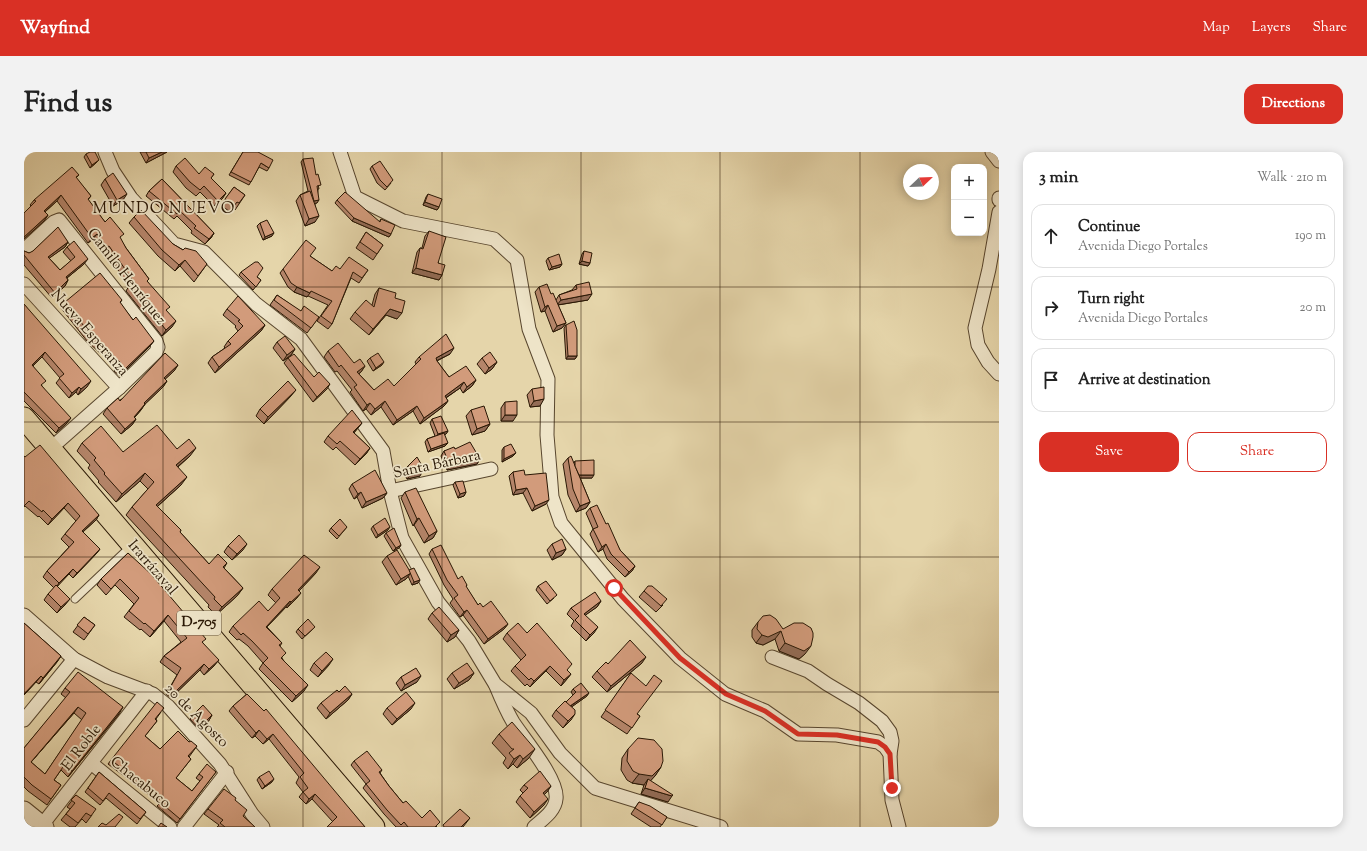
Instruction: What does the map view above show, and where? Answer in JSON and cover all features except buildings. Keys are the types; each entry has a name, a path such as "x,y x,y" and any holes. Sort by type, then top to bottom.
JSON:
{"main road":[{"name":"Irarrázaval","path":"24,418 374,827"}],"street":[{"path":"105,152 113,171 132,198 174,244 204,252 256,304 301,339 383,451 390,491 402,538 438,602 469,640 495,684 514,723 555,785 555,804 552,810 534,827"},
{"path":"340,152 355,197 403,221 494,239 517,260 529,329 548,379 547,435 552,497 558,517 561,523 623,599 680,658 726,694 765,711 798,734 837,735 878,742 885,747 890,754"},
{"path":"992,152 999,161"},
{"path":"999,212 989,269 975,328 978,345 988,362 999,374"},
{"name":"Camilo Henríquez","path":"24,250 54,222 59,220 156,341 158,347 156,352 119,388"},
{"name":"Nueva Esperanza","path":"24,284 119,388 50,449"},
{"name":"Santa Bárbara","path":"390,491 491,469"},
{"name":"20 de Agosto","path":"24,615 74,659 108,677 147,691 168,706 227,772 249,810 263,827"},
{"path":"772,657 808,670 827,684 859,702 882,721 890,732 892,741 890,754 892,800 899,827"},
{"path":"24,720 74,659"},
{"path":"495,684 531,712 560,753 595,788 721,827"},
{"name":"El Roble","path":"43,826 147,691"},
{"name":"Chacabuco","path":"91,763 170,827"},
{"path":"184,827 227,772"},
{"path":"24,810 43,826"},
{"path":"686,815 692,827"}],"lane":[{"path":"76,599 132,545"}],"district":[{"name":"MUNDO NUEVO","path":"164,209"}],"route":[{"path":"614,588 680,658 726,694 765,711 798,734 837,735 878,742 885,747 890,754 892,788"}]}
